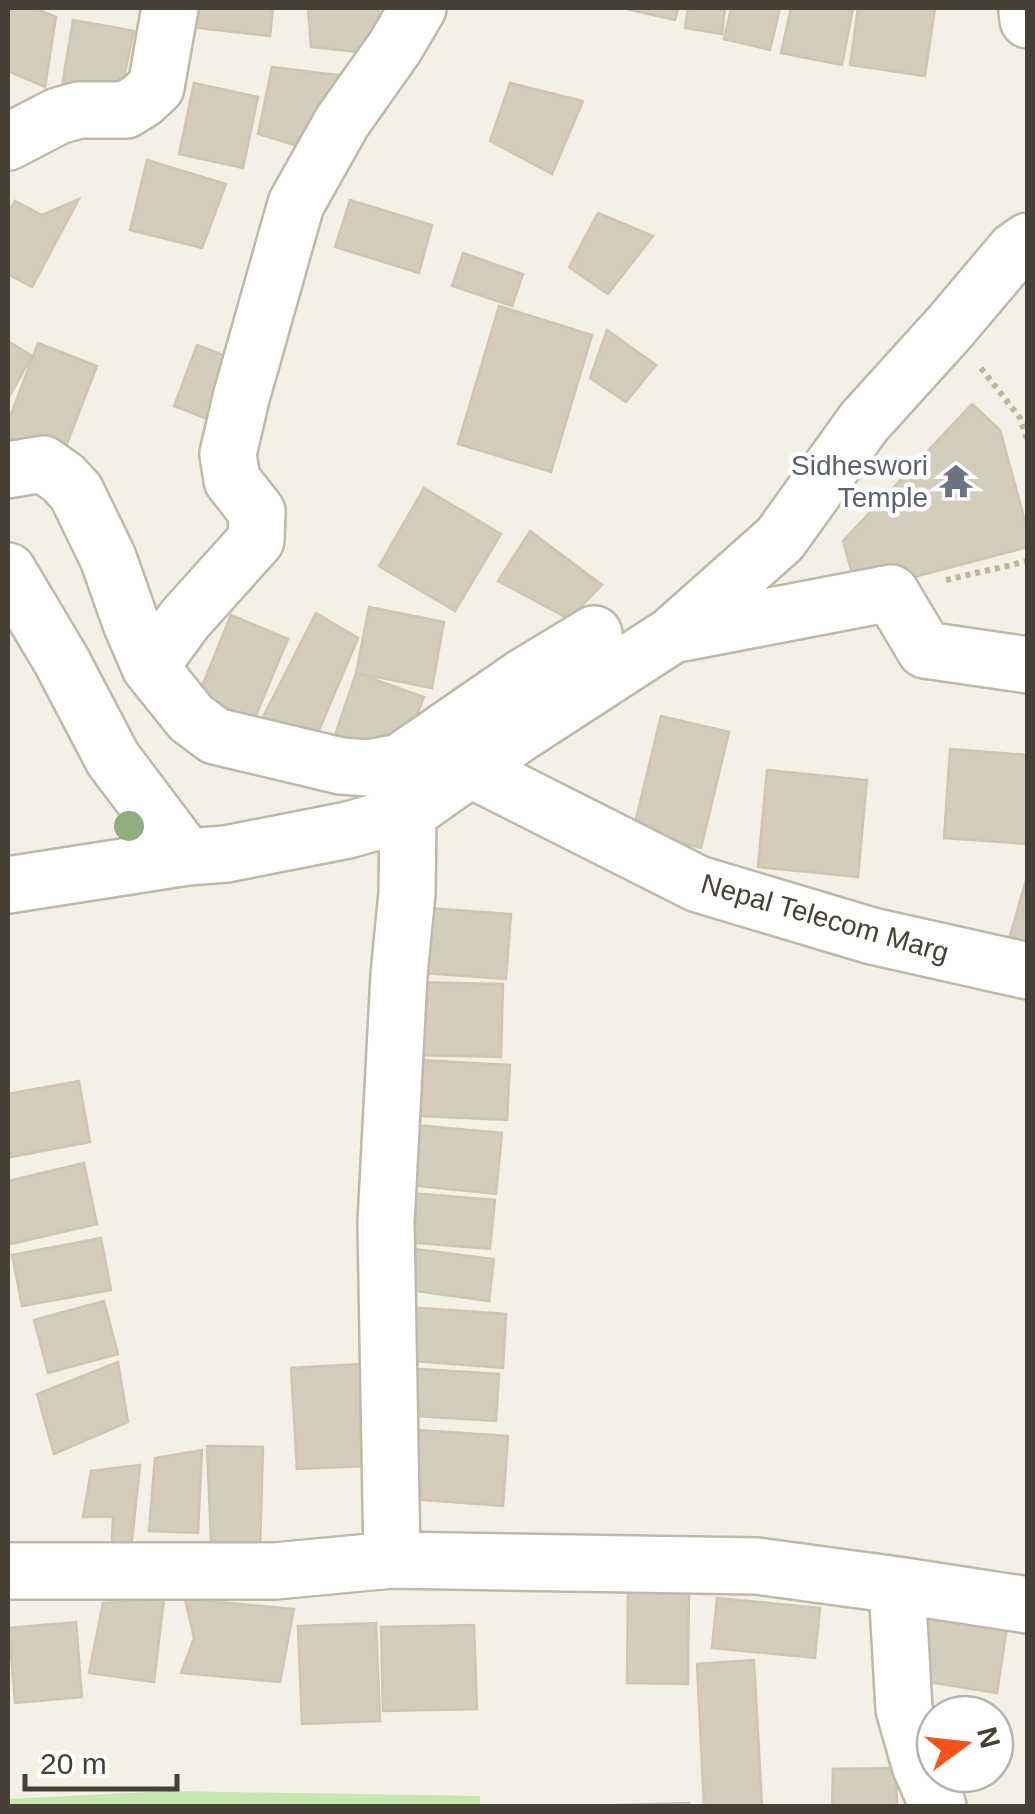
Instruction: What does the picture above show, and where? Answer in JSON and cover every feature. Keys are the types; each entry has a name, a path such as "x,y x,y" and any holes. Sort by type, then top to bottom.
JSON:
{"street":[{"path":"8,142 58,116 79,110 126,110 142,100 156,87 170,8"},
{"path":"150,667 186,619 256,540 257,512 232,480 228,454 296,204 342,122 418,8"},
{"path":"1027,11 1028,20"},
{"path":"8,885 226,854 348,830 408,813 468,768 672,635 780,539 864,422 1015,250 1028,241"},
{"path":"8,470 43,464 76,492 108,558 150,667 191,718 215,736 341,766 368,768 400,762 594,634"},
{"path":"8,571 61,660 113,760 187,857"},
{"path":"672,635 891,593 926,650 1028,666"},
{"name":"Nepal Telecom Marg","path":"468,768 698,884 872,936 1028,971"},
{"path":"392,1560 386,1223 408,893 408,813"},
{"path":"8,1571 275,1570 392,1560 757,1566 1028,1605"},
{"path":"897,1585 904,1709 920,1765 938,1806"}],"path":[{"path":"950,328 1020,418 1028,442"},
{"path":"891,593 1028,561"}],"green space":[{"path":"169,1791 480,1796 480,1806 8,1806 8,1799"}],"building":[{"path":"8,8 35,8 56,17 45,87 8,71"},
{"path":"190,8 273,8 270,36 189,27"},
{"path":"308,8 379,8 378,54 311,47"},
{"path":"622,8 678,8 675,20"},
{"path":"688,8 725,8 722,34 685,28"},
{"path":"731,8 780,8 770,50 724,39"},
{"path":"791,8 853,8 842,65 781,53"},
{"path":"858,8 935,8 925,76 850,65"},
{"path":"73,20 134,31 119,100 62,86"},
{"path":"272,67 338,75 320,153 258,134"},
{"path":"194,83 258,97 243,168 179,154"},
{"path":"510,83 583,101 552,174 490,141"},
{"path":"147,160 226,184 202,248 130,230"},
{"path":"79,199 32,287 8,274 8,213 15,201 42,215"},
{"path":"350,200 432,225 419,273 335,247"},
{"path":"598,213 653,236 608,294 569,267"},
{"path":"463,253 523,274 512,306 452,286"},
{"path":"499,306 592,335 551,472 458,444"},
{"path":"607,330 656,365 626,402 590,378"},
{"path":"8,341 32,356 8,399"},
{"path":"38,343 97,366 61,459 8,437 8,422"},
{"path":"197,345 247,364 223,425 174,406"},
{"name":"Sidheswori Temple","path":"972,404 1000,430 1028,532 1028,547 857,592 843,541"},
{"path":"424,488 501,534 455,611 379,566"},
{"path":"530,531 602,585 569,619 498,581"},
{"path":"369,607 444,622 432,688 356,673"},
{"path":"316,613 358,638 312,747 261,721"},
{"path":"231,615 288,639 252,725 196,701"},
{"path":"356,673 424,697 401,755 331,747"},
{"path":"661,716 729,732 701,848 633,831"},
{"path":"950,749 1028,755 1028,844 944,838"},
{"path":"767,770 867,780 858,877 758,867"},
{"path":"1028,873 1028,949 1008,943"},
{"path":"415,907 511,914 506,979 409,972"},
{"path":"407,982 503,984 501,1057 406,1055"},
{"path":"403,1059 510,1065 507,1120 400,1115"},
{"path":"79,1081 90,1142 11,1157 8,1094"},
{"path":"403,1124 502,1133 496,1194 397,1184"},
{"path":"84,1163 97,1224 11,1244 8,1181"},
{"path":"398,1192 495,1200 490,1249 394,1241"},
{"path":"101,1238 111,1290 22,1306 12,1255"},
{"path":"399,1247 494,1259 489,1301 394,1288"},
{"path":"104,1301 118,1354 48,1373 34,1320"},
{"path":"406,1307 506,1314 503,1368 402,1360"},
{"path":"118,1362 128,1422 54,1454 37,1394"},
{"path":"360,1364 366,1466 297,1469 291,1368"},
{"path":"403,1368 499,1374 496,1421 400,1415"},
{"path":"402,1429 508,1436 503,1506 397,1498"},
{"path":"207,1446 263,1447 260,1549 211,1541"},
{"path":"202,1450 198,1533 149,1531 155,1458"},
{"path":"140,1465 130,1560 111,1558 113,1517 83,1517 91,1471"},
{"path":"628,1584 689,1585 688,1684 627,1683"},
{"path":"717,1598 820,1608 815,1658 712,1648"},
{"path":"164,1599 154,1682 89,1673 103,1603"},
{"path":"185,1599 294,1609 280,1682 181,1673 194,1638"},
{"path":"927,1608 1008,1620 997,1693 916,1680"},
{"path":"76,1622 82,1697 15,1703 9,1628"},
{"path":"376,1623 380,1721 302,1724 298,1626"},
{"path":"474,1625 477,1709 383,1711 381,1627"},
{"path":"754,1660 762,1806 704,1806 697,1664"},
{"path":"896,1768 897,1806 832,1806 833,1769"},
{"path":"617,1805 689,1806 617,1806"}],"place":[{"name":"Sidheswori Temple","path":"956,481"}]}
